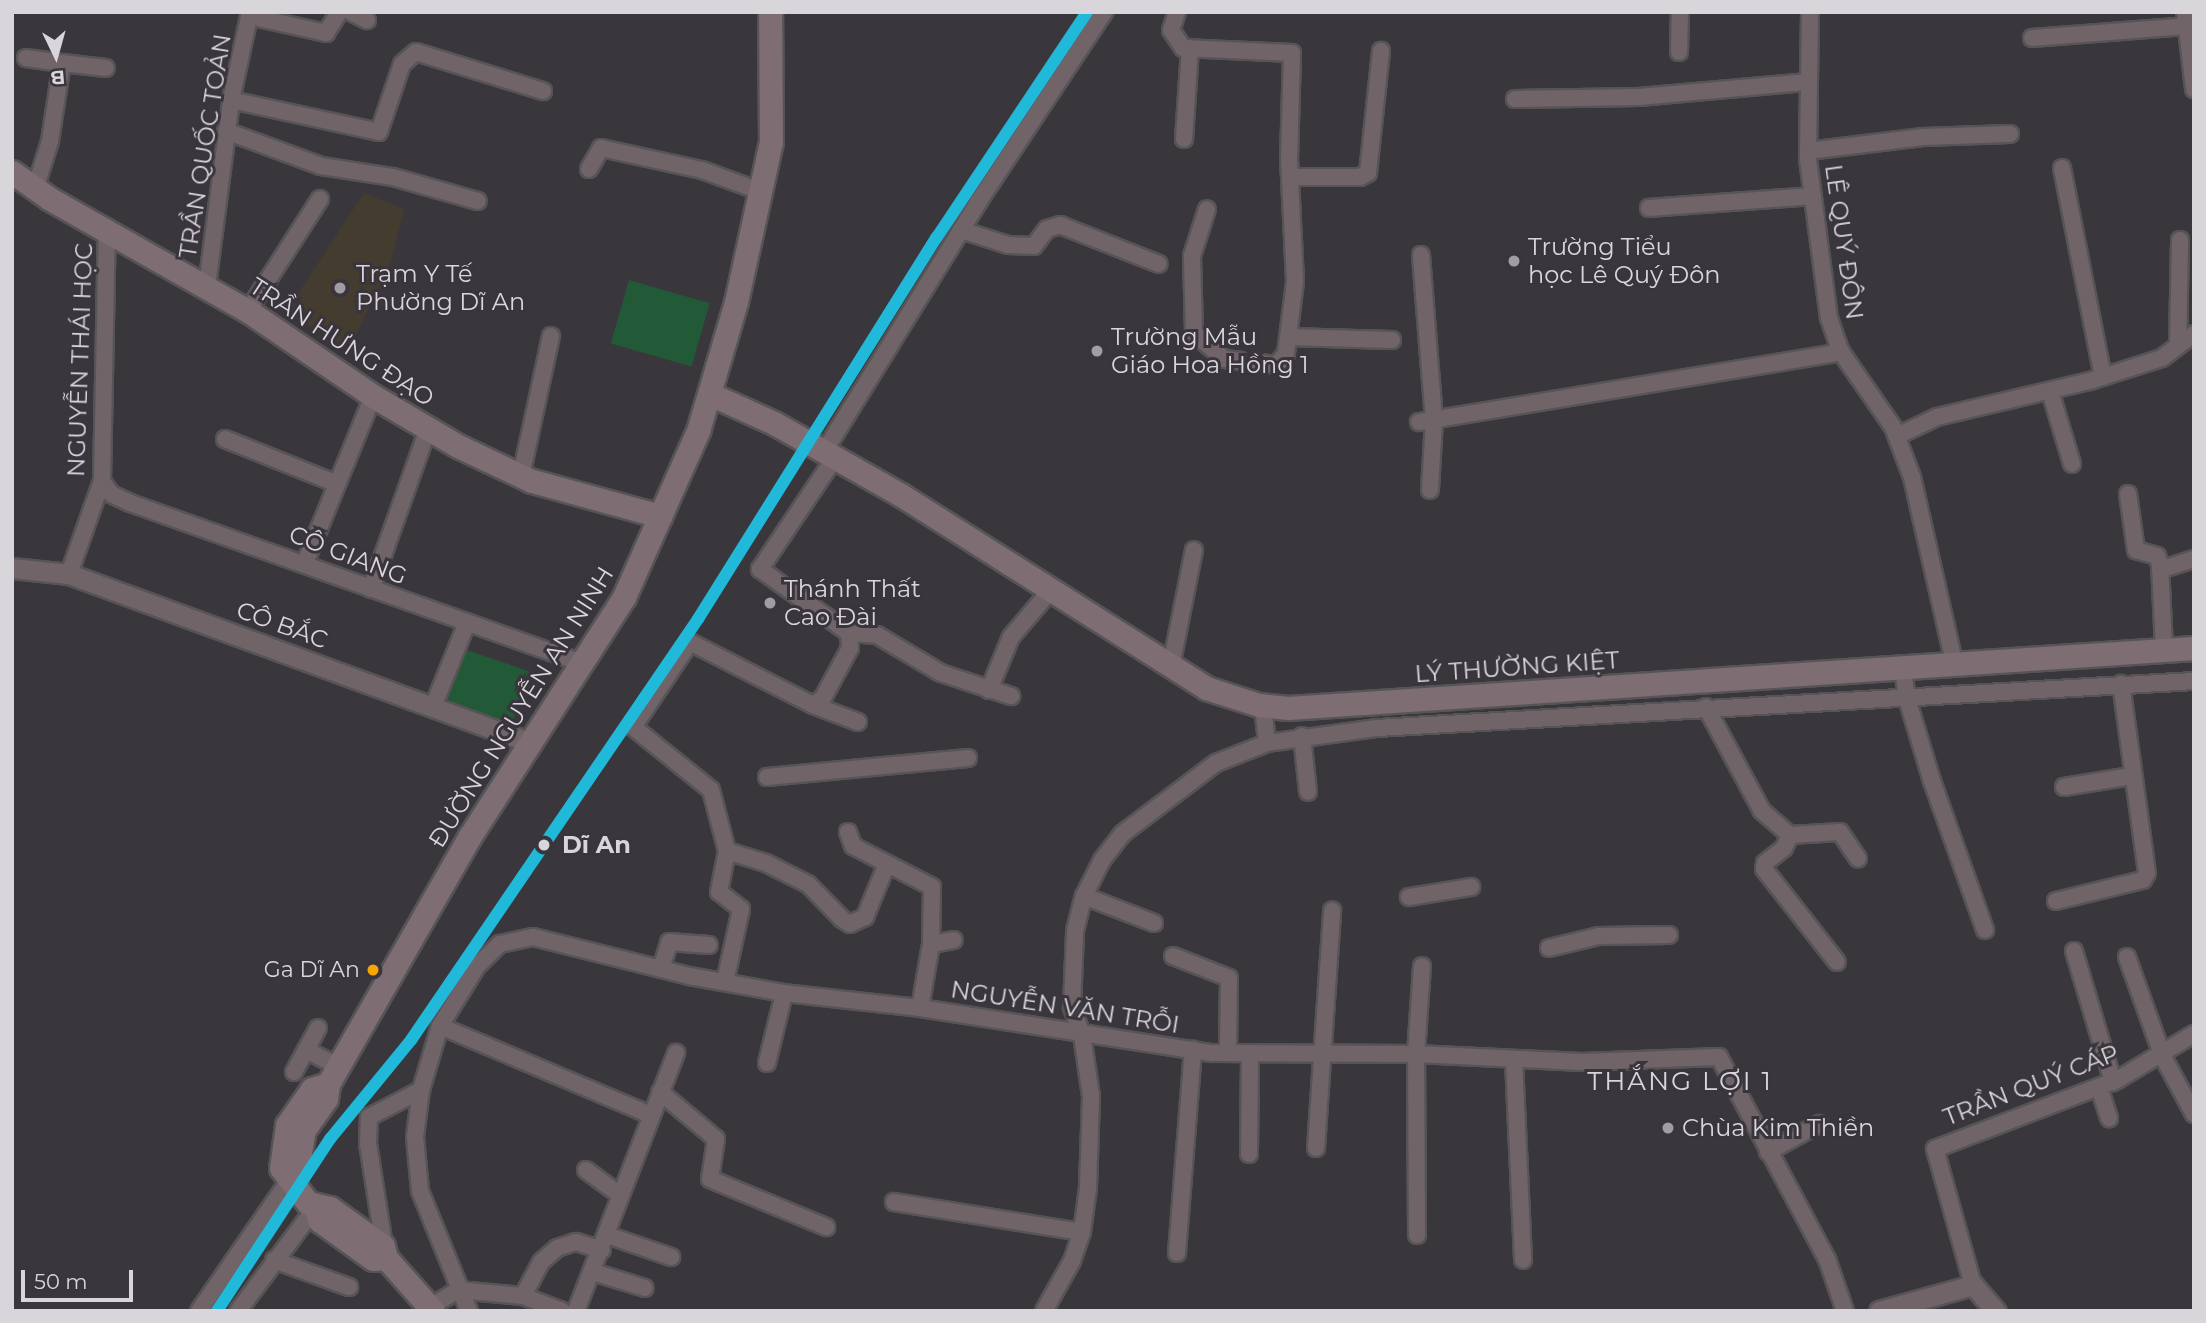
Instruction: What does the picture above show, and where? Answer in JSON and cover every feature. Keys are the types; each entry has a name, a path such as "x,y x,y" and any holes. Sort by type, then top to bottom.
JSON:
{"main road":[{"name":"ĐƯỜNG NGUYỄN AN NINH","path":"431,1309 386,1258 373,1259 320,1221 315,1208 281,1168 287,1125 312,1089 333,1075 470,836 624,597 660,516 713,390 762,192 773,104 770,12"},
{"name":"TRẦN HƯNG ĐẠO","path":"12,172 35,188 107,227 248,311 373,396 428,429 521,476 660,516"},
{"name":"LÝ THƯỜNG KIỆT","path":"713,390 829,451 1171,666 1230,698 1264,705 1377,703 1903,665 2194,648"}],"street":[{"path":"250,14 326,33 339,12"},
{"path":"351,12 367,20"},
{"path":"1011,696 941,673 877,635 849,633 760,569 961,230 1104,12"},
{"path":"1177,12 1171,30 1183,48 1292,53 1291,177 1296,266 1289,337 1281,363 1267,366 1224,359 1194,333 1192,256 1207,209"},
{"path":"1679,52 1680,12"},
{"name":"LÊ QUÝ ĐÔN","path":"1810,12 1808,151 1829,318 1841,352 1897,436 1928,532 1954,662"},
{"name":"TRẦN QUỐC TOẢN","path":"207,286 226,131 250,14"},
{"path":"2032,38 2186,19 2194,89"},
{"path":"1184,139 1190,48"},
{"path":"1291,177 1360,177 1368,173 1381,51"},
{"path":"231,100 379,132 402,64 416,52 543,91"},
{"path":"26,58 106,68"},
{"path":"35,188 50,141 62,63"},
{"path":"1515,99 1639,97 1808,82"},
{"path":"226,131 321,166 393,177 478,201"},
{"path":"1808,151 1923,137 2010,134"},
{"path":"589,169 601,148 702,170 762,192"},
{"path":"2062,168 2103,377"},
{"path":"1649,208 1813,196"},
{"path":"248,311 320,199"},
{"path":"961,230 1008,245 1034,247 1046,229 1060,225 1159,264"},
{"name":"NGUYỄN THÁI HỌC","path":"69,574 102,481 107,227"},
{"path":"2178,346 2180,240"},
{"path":"1421,255 1430,490"},
{"path":"1897,436 1937,417 2050,391 2162,359 2194,334"},
{"path":"521,476 551,336"},
{"path":"1289,337 1392,340"},
{"path":"1427,421 1841,352"},
{"path":"2050,391 2072,464"},
{"path":"305,563 335,483 373,396"},
{"path":"370,589 428,429"},
{"path":"225,439 335,483"},
{"name":"CÔ GIANG","path":"102,481 111,494 130,503 583,663"},
{"path":"2128,494 2136,550 2158,557 2164,650"},
{"path":"1171,666 1194,550"},
{"path":"2160,570 2194,559"},
{"name":"CÔ BẮC","path":"12,568 69,574 532,743"},
{"path":"989,690 1011,637 1050,591"},
{"path":"433,707 467,623"},
{"path":"813,705 823,698 850,648 849,633"},
{"path":"725,982 741,909 719,892 727,851 711,790 633,724 690,642 813,705 858,722"},
{"path":"1903,665 1906,695 1985,930"},
{"path":"1044,1311 1082,1232 1092,1139 1082,1035 1072,1007 1075,931 1084,896 1101,860 1122,834 1216,763 1267,743 1302,736 1706,707 2194,681"},
{"path":"2056,901 2143,880 2147,873 2131,776 2121,684"},
{"path":"1264,705 1267,743"},
{"path":"1706,707 1755,803 1790,835 1840,832 1858,859"},
{"path":"1302,736 1308,792"},
{"path":"767,777 968,758"},
{"path":"2064,787 2131,776"},
{"path":"848,832 848,842 935,891 931,944 920,1008"},
{"path":"1790,835 1784,848 1765,863 1765,869 1837,962"},
{"path":"727,851 766,863 808,884 850,924 866,917 887,864"},
{"path":"1409,897 1471,887"},
{"path":"1084,896 1154,923"},
{"path":"1316,1148 1325,1054 1332,911"},
{"path":"1549,948 1599,936 1669,935"},
{"name":"NGUYỄN VĂN TRỖI","path":"469,1311 458,1290 420,1191 415,1137 421,1090 440,1026 477,966 500,944 516,938 533,937 661,969 784,993 920,1008 1193,1050 1250,1054 1416,1054 1514,1060 1719,1057 1827,1259 1845,1311"},
{"path":"931,944 954,940"},
{"path":"661,969 669,942 709,945"},
{"path":"2074,951 2106,1084 2109,1118"},
{"path":"1174,956 1229,978 1228,1053"},
{"path":"2127,957 2163,1057 2194,1114"},
{"path":"1417,1235 1416,1054 1422,966"},
{"path":"767,1063 784,993"},
{"path":"440,1026 651,1115"},
{"path":"294,1072 318,1028"},
{"name":"TRẦN QUÝ CÁP","path":"1973,1285 1935,1149 2106,1084 2163,1057 2194,1034"},
{"path":"306,1050 333,1075"},
{"path":"1177,1253 1193,1050"},
{"path":"576,1311 676,1053"},
{"path":"1249,1154 1250,1054"},
{"path":"1514,1060 1523,1261"},
{"path":"386,1258 366,1130 369,1117 421,1090"},
{"path":"660,1092 712,1133 716,1148 710,1179 826,1227"},
{"path":"1768,1152 1819,1124"},
{"path":"586,1170 620,1195"},
{"path":"199,1311 290,1179"},
{"path":"894,1202 1082,1232"},
{"path":"238,1311 315,1208"},
{"path":"523,1296 541,1262 556,1248 576,1242 604,1243 671,1257"},
{"path":"274,1260 349,1287"},
{"path":"593,1272 645,1288"},
{"path":"1879,1311 1973,1285 1996,1311"},
{"path":"431,1309 458,1290 523,1296 562,1311"}],"shaded area":[{"name":"Trạm Y Tế Phường Dĩ An","path":"364,193 404,209 390,265 349,349 286,312"}],"green space":[{"path":"629,280 710,303 692,367 611,343"},
{"path":"464,649 530,672 512,724 446,701"}],"transit line":[{"path":"217,1311 330,1139 411,1040 698,619 937,237 1087,12"}],"place":[{"name":"Trường Tiểu học Lê Quý Đôn","path":"1514,261"},
{"name":"Trạm Y Tế Phường Dĩ An","path":"340,288"},
{"name":"Trường Mẫu Giáo Hoa Hồng 1","path":"1097,351"},
{"name":"Thánh Thất Cao Đài","path":"770,603"},
{"name":"Dĩ An","path":"544,845"},
{"name":"Ga Dĩ An","path":"373,970"},
{"name":"Chùa Kim Thiền","path":"1668,1128"}],"district":[{"name":"THẮNG LỢI 1","path":"1680,1082"}]}
